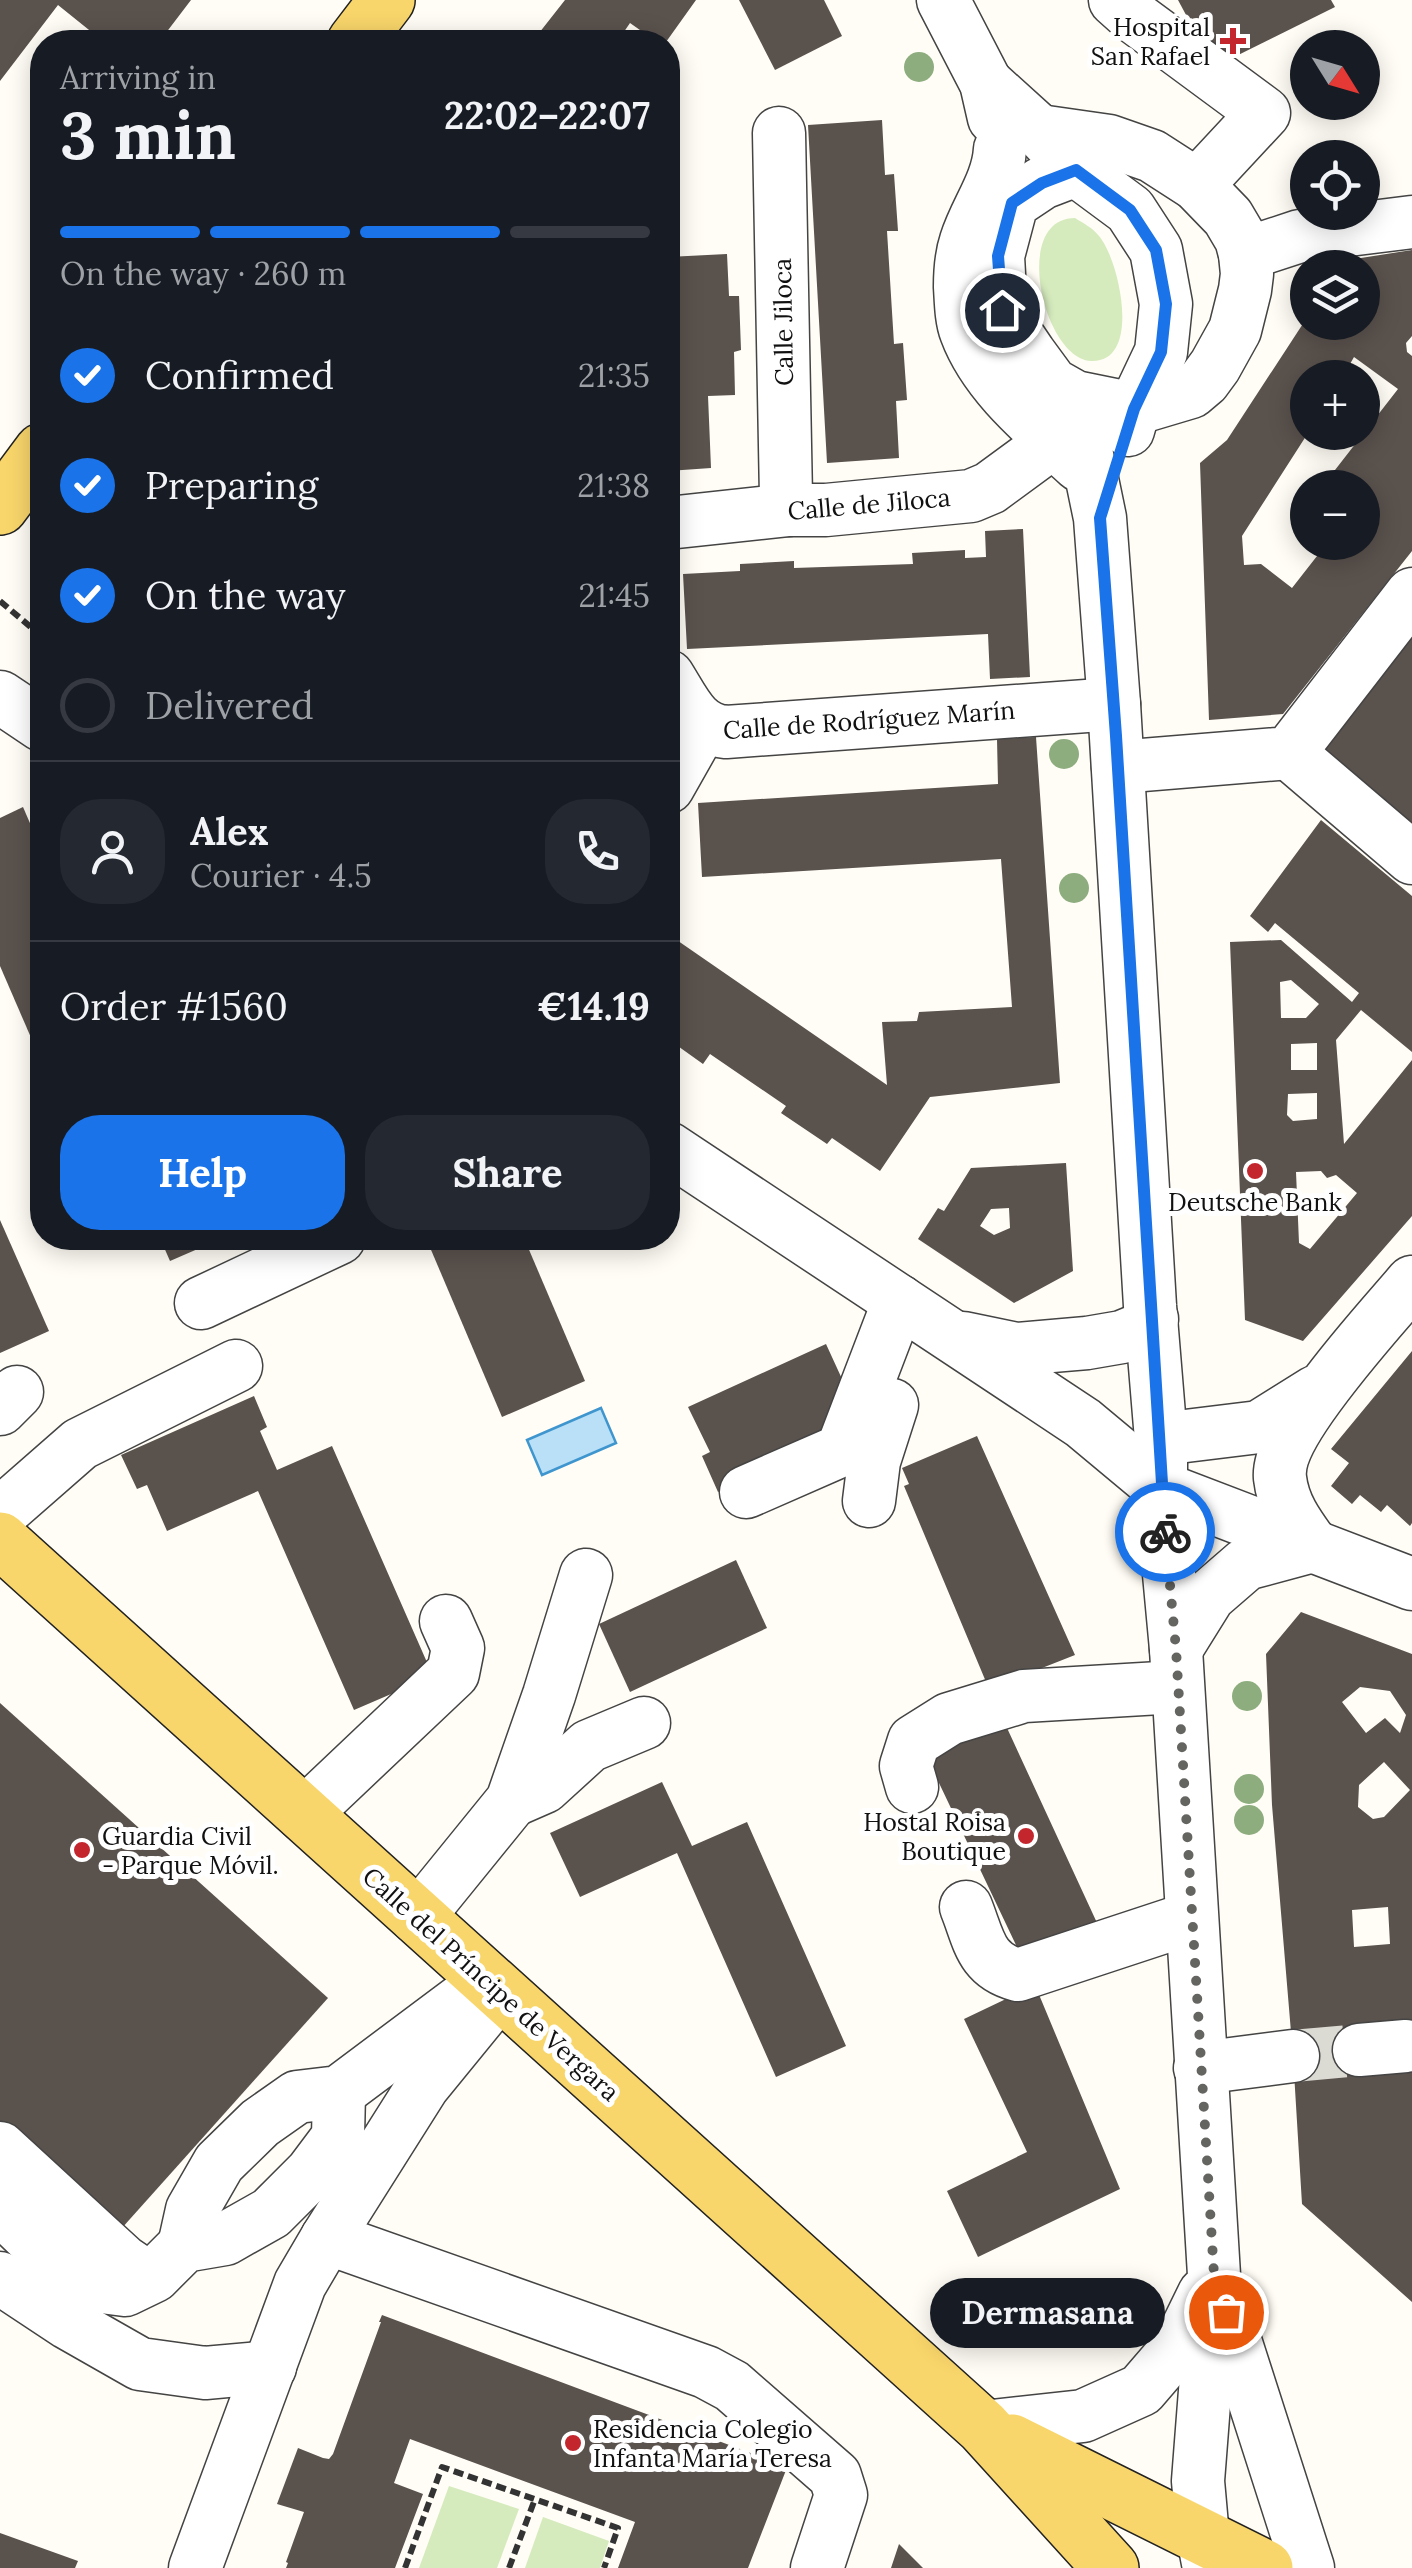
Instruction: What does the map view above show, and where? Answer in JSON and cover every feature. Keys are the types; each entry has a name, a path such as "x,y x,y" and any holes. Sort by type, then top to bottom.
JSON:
{"main road":[{"path":"363,30 387,0"},
{"path":"0,507 30,468"},
{"name":"Calle del Príncipe de Vergara","path":"0,1540 983,2427 1111,2568"},
{"name":"Calle del Príncipe de Vergara","path":"983,2427 1206,2553 1265,2568"}],"street":[{"path":"943,0 1020,140 1076,170 1130,210 1156,250 1166,304 1161,352 1096,500"},
{"path":"1115,0 1264,113 1197,185"},
{"name":"Calle Jiloca","path":"779,133 789,510"},
{"path":"1020,140 1109,142 1132,148 1197,185 1228,216 1246,254 1247,274 1235,330 1204,382 1190,392 1134,409 1065,419 1002,392 986,373 964,330 960,272 972,222 999,168 1020,140"},
{"path":"1020,140 1012,203 998,256 1002,310 1052,384 1096,500 1114,704 1214,2275 1198,2481 1206,2553"},
{"path":"1012,203 1042,183 1076,170"},
{"path":"1246,254 1300,236 1412,222"},
{"name":"Calle de Jiloca","path":"680,522 972,496 990,488 1065,419"},
{"path":"1289,753 1412,594"},
{"path":"680,694 698,722"},
{"path":"0,697 30,717"},
{"name":"Calle de Rodríguez Marín","path":"698,722 711,730 726,732 1114,704"},
{"name":"Calle de Rodríguez Marín","path":"680,765 698,733 698,722"},
{"path":"1118,767 1289,753 1412,858"},
{"path":"680,1156 1083,1423 1313,1546 1412,1584"},
{"path":"201,1303 314,1250"},
{"path":"1313,1546 1287,1509 1279,1474 1287,1445 1324,1386 1412,1282"},
{"path":"928,1320 1016,1349 1122,1336 1139,1330 1152,1319"},
{"path":"746,1492 842,1450 928,1320"},
{"path":"869,1502 874,1461 890,1408 928,1320"},
{"path":"0,1514 80,1444 236,1366"},
{"path":"1161,1464 1258,1427 1324,1386"},
{"path":"1177,1668 1209,1596 1246,1564 1313,1546"},
{"path":"418,1918 512,1800 586,1575"},
{"path":"304,1815 453,1672 458,1648 446,1621"},
{"path":"912,1788 906,1766 914,1741 948,1719 1024,1696 1177,1668"},
{"path":"512,1800 544,1786 590,1746 644,1724"},
{"path":"966,1907 987,1960 1003,1972 1018,1976 1191,1918"},
{"path":"166,2262 219,2164 260,2123 297,2097 339,2092 493,1987"},
{"path":"195,2568 300,2284 423,2086 493,1987"},
{"path":"1200,2068 1293,2056"},
{"path":"0,2208 86,2284 125,2290 166,2262 225,2239 271,2213 338,2137 339,2092"},
{"path":"0,2148 123,2261 166,2262"},
{"path":"327,2238 706,2372 732,2386 835,2476 841,2495 817,2568"},
{"path":"983,2427 1082,2416 1141,2390 1178,2347 1214,2275"},
{"path":"1214,2275 1308,2568"},
{"path":"0,2278 140,2364 205,2373 270,2366"}],"path":[{"path":"0,601 30,626"},
{"path":"405,2568 442,2468 618,2528 604,2568"},
{"path":"509,2568 534,2500"}],"green space":[{"path":"1075,218 1094,231 1107,248 1122,308 1117,346 1107,357 1091,361 1074,354 1059,337 1041,288 1039,262 1044,240 1055,224"},
{"path":"449,2486 519,2509 497,2568 419,2568"},
{"path":"543,2517 609,2541 600,2568 525,2568"}],"water":[{"path":"601,1408 616,1443 542,1475 527,1440"}],"building":[{"path":"0,0 191,0 168,30 89,30 58,5 39,30 30,30 30,42 0,81"},
{"path":"565,0 696,0 675,30 640,30 630,23 625,30 541,30"},
{"path":"739,0 824,0 842,36 775,70"},
{"name":"Hospital San Rafael","path":"1178,0 1331,0 1335,7 1214,67"},
{"path":"882,120 885,175 894,174 898,231 887,231 894,344 903,343 907,400 896,401 899,458 827,463 808,125"},
{"path":"1412,250 1412,336 1406,343 1412,356 1412,551 1283,714 1209,720 1200,463 1227,440 1292,340 1380,340 1380,255"},
{"path":"727,254 729,296 739,296 741,350 734,352 735,395 708,396 711,468 680,470 680,256"},
{"path":"1023,529 1030,677 990,679 988,634 687,649 683,574 740,571 740,564 794,561 794,568 913,564 912,553 965,550 965,558 986,557 985,531"},
{"path":"1412,631 1412,829 1318,751"},
{"path":"1036,737 1060,1083 930,1097 880,1171 832,1138 827,1144 781,1113 786,1106 710,1054 703,1064 680,1048 680,942 887,1085 882,1022 917,1021 919,1012 1012,1007 1001,859 702,877 698,803 998,784 997,739"},
{"path":"23,807 30,823 30,1035 0,966 0,818"},
{"path":"1321,820 1412,896 1412,1052 1361,1010 1336,1040 1344,1144 1412,1060 1412,1216 1303,1341 1245,1320 1230,942 1281,940 1352,1002 1359,993 1275,923 1268,932 1250,916","holes":["1291,980 1319,1004 1306,1018 1281,1018 1280,982","1317,1043 1317,1070 1291,1070 1291,1044","1317,1093 1317,1119 1293,1121 1287,1115 1288,1094","1321,1171 1327,1178 1336,1175 1357,1193 1310,1249 1299,1243 1296,1172"]},
{"path":"1066,1163 1073,1271 1014,1303 918,1239 938,1208 944,1211 971,1168","holes":["1009,1208 1010,1228 994,1235 980,1226 991,1209"]},
{"path":"0,1220 49,1331 0,1353"},
{"path":"165,1250 195,1250 170,1261"},
{"path":"431,1250 529,1250 585,1381 502,1417"},
{"path":"826,1344 848,1392 870,1423 718,1492 702,1456 710,1452 688,1407"},
{"path":"1412,1351 1410,1526 1387,1505 1381,1512 1360,1495 1352,1504 1331,1486 1349,1463 1331,1449"},
{"path":"254,1396 267,1427 260,1431 277,1470 332,1446 433,1676 354,1710 258,1491 167,1531 147,1485 137,1489 121,1455"},
{"path":"977,1436 1075,1655 989,1689 904,1486 909,1484 902,1468"},
{"path":"736,1560 767,1628 630,1692 599,1624"},
{"path":"1301,1612 1412,1654 1412,2302 1302,2204 1272,1805 1266,1654","holes":["1360,1687 1390,1691 1406,1715 1400,1733 1385,1718 1366,1733 1342,1702","1384,1762 1410,1790 1384,1817 1373,1819 1358,1807 1359,1785","1388,1907 1390,1944 1354,1947 1352,1910","1405,2035 1408,2073 1361,2075"]},
{"path":"989,1689 1110,1951 1035,1985 911,1724"},
{"name":"Guardia Civil - Parque Móvil.","path":"0,1703 328,1998 113,2238 0,2136"},
{"path":"662,1782 692,1846 747,1822 846,2046 776,2077 677,1853 580,1897 550,1833"},
{"path":"1035,1985 1120,2189 978,2257 947,2191 1027,2152 964,2019"},
{"name":"Residencia Colegio Infanta María Teresa","path":"382,2315 788,2465 748,2568 618,2568 635,2522 410,2439 394,2483 423,2494 395,2568 286,2568 304,2512 277,2504 298,2448 323,2458 329,2459 333,2454"},
{"path":"0,2533 78,2561 75,2568 0,2568"},
{"path":"899,2544 923,2568 891,2568"}],"tunnel":[{"path":"1293,2056 1359,2050"}],"way so far":[{"path":"1165,1532 1176,1649 1214,2275 1226,2312"}],"place":[{"name":"Hospital San Rafael","path":"1233,41"},
{"name":"Deutsche Bank","path":"1255,1171"},
{"name":"Hostal Roisa Boutique","path":"1026,1836"},
{"name":"Guardia Civil - Parque Móvil.","path":"82,1850"},
{"name":"Dermasana","path":"1226,2312"},
{"name":"Residencia Colegio Infanta María Teresa","path":"573,2443"}],"route":[{"path":"1002,310 998,256 1012,203 1042,183 1076,170 1130,210 1156,250 1166,304 1161,352 1134,409 1100,518 1165,1532"}]}
